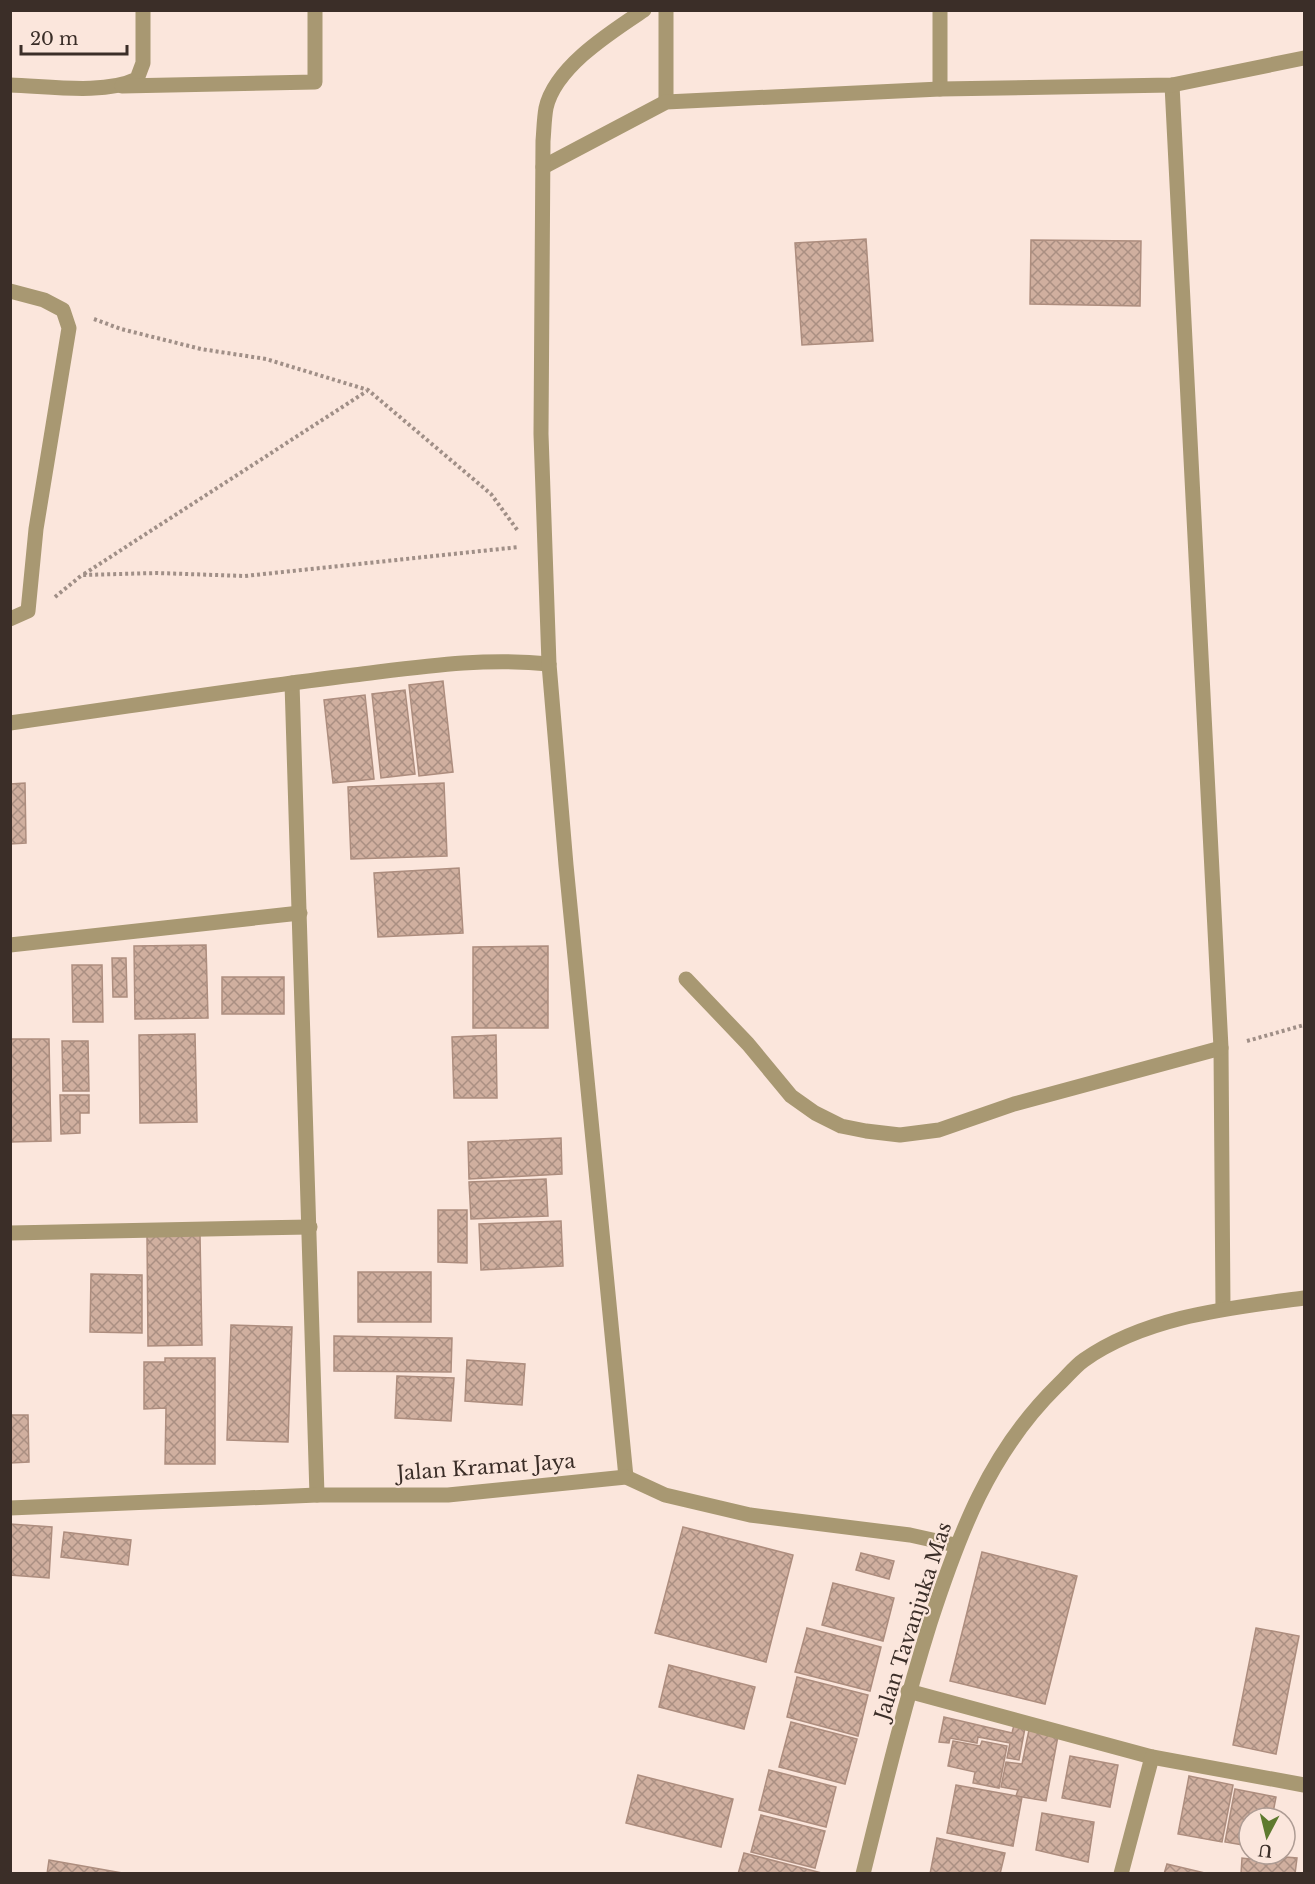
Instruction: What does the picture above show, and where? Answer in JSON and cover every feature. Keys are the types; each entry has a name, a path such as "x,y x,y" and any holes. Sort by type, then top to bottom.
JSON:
{"street":[{"path":"122,86 136,79 143,63 143,10"},
{"path":"10,85 122,86 315,82 315,10"},
{"path":"644,10 592,46 559,81 546,106 543,167 542,434 549,664 566,866 626,1477 665,1495 750,1515 910,1535 955,1545"},
{"path":"666,10 666,102"},
{"path":"940,10 940,89"},
{"path":"543,167 666,102 940,89 1172,85 1305,58"},
{"path":"1172,85 1221,1048 1223,1309"},
{"path":"10,291 44,300 63,310 69,328 36,529 28,611 10,619"},
{"path":"10,723 292,682 487,660 549,664"},
{"path":"292,682 317,1496"},
{"path":"10,945 300,913"},
{"path":"686,979 748,1044 791,1096 815,1113 841,1126 866,1131 900,1135 939,1130 1014,1104 1221,1048"},
{"path":"10,1233 310,1227"},
{"name":"Jalan Tavanjuka Mas","path":"863,1874 908,1691 955,1545 999,1456 1039,1404 1083,1361 1143,1329 1223,1309 1305,1298"},
{"name":"Jalan Kramat Jaya","path":"10,1508 317,1496 448,1495 626,1477"},
{"path":"908,1691 1152,1757 1305,1785"},
{"path":"1120,1874 1152,1757"}],"path":[{"path":"63,310 121,329 201,349 266,359 368,390 491,494 529,547 547,562"},
{"path":"28,611 53,599 82,576 368,390"},
{"path":"82,576 157,573 245,576 434,554 529,547"},
{"path":"1221,1048 1305,1025"}],"building":[{"path":"866,239 873,341 802,345 795,243"},
{"path":"1031,240 1141,241 1140,306 1030,304"},
{"path":"443,681 453,772 419,776 409,685"},
{"path":"405,690 415,774 381,778 372,694"},
{"path":"365,695 374,779 333,783 324,700"},
{"path":"25,783 26,843 10,844 10,784"},
{"path":"444,783 447,856 351,859 348,787"},
{"path":"459,868 463,933 378,937 374,873"},
{"path":"206,945 208,1018 135,1019 134,946"},
{"path":"548,946 548,1028 473,1028 473,947"},
{"path":"112,958 126,958 127,997 113,997"},
{"path":"72,965 102,965 103,1022 73,1022"},
{"path":"222,977 284,977 284,1014 222,1014"},
{"path":"195,1034 197,1122 140,1123 139,1035"},
{"path":"496,1035 497,1098 454,1098 452,1037"},
{"path":"10,1039 49,1039 51,1141 10,1142"},
{"path":"62,1041 88,1041 89,1091 63,1091"},
{"path":"60,1095 89,1095 89,1113 80,1113 80,1133 61,1134"},
{"path":"561,1138 562,1174 469,1179 468,1142"},
{"path":"546,1179 548,1216 471,1219 469,1182"},
{"path":"438,1210 467,1210 467,1263 438,1262"},
{"path":"561,1221 563,1266 481,1270 479,1224"},
{"path":"200,1235 202,1345 148,1346 147,1236"},
{"path":"358,1272 431,1272 431,1322 358,1322"},
{"path":"91,1274 142,1275 142,1333 90,1332"},
{"path":"231,1325 292,1327 288,1442 227,1440"},
{"path":"334,1336 452,1338 451,1372 334,1371"},
{"path":"165,1358 215,1358 215,1464 165,1464 166,1408 144,1409 144,1362 165,1362"},
{"path":"467,1360 525,1364 522,1405 465,1401"},
{"path":"397,1376 454,1378 451,1421 395,1418"},
{"path":"10,1415 28,1415 29,1462 10,1463"},
{"path":"10,1524 52,1527 49,1578 10,1575"},
{"path":"683,1527 793,1555 766,1662 655,1633"},
{"path":"64,1532 131,1540 128,1565 61,1557"},
{"path":"982,1552 1077,1576 1045,1704 950,1681"},
{"path":"861,1553 894,1561 889,1579 856,1570"},
{"path":"833,1583 894,1598 883,1641 822,1625"},
{"path":"807,1628 881,1647 870,1691 795,1672"},
{"path":"1256,1628 1299,1636 1276,1754 1233,1745"},
{"path":"669,1665 755,1687 744,1729 659,1707"},
{"path":"797,1677 868,1695 858,1736 787,1717"},
{"path":"944,1717 1012,1733 1014,1725 1025,1728 1019,1760 1007,1758 1010,1743 978,1737 977,1743 950,1738 949,1743 939,1742"},
{"path":"791,1722 857,1739 845,1784 779,1767"},
{"path":"1029,1730 1058,1736 1046,1801 1016,1796 1018,1790 1001,1787 1006,1762 1022,1764"},
{"path":"953,1741 980,1746 982,1741 1007,1746 999,1788 973,1783 975,1772 948,1766"},
{"path":"1070,1756 1118,1765 1110,1807 1062,1798"},
{"path":"769,1770 836,1787 826,1827 759,1810"},
{"path":"638,1775 733,1799 721,1847 626,1823"},
{"path":"1189,1776 1233,1785 1222,1842 1178,1834"},
{"path":"956,1785 1022,1797 1013,1846 947,1833"},
{"path":"1235,1789 1276,1797 1274,1806 1237,1806 1237,1844 1225,1842"},
{"path":"1042,1813 1094,1822 1088,1862 1036,1850"},
{"path":"761,1815 825,1831 815,1868 751,1852"},
{"path":"937,1838 1005,1853 1000,1874 930,1874"},
{"path":"744,1853 822,1873 822,1874 738,1874"},
{"path":"49,1860 128,1874 47,1874"},
{"path":"1167,1864 1209,1874 1164,1874"},
{"path":"1242,1866 1296,1866 1295,1874 1241,1874"}]}
